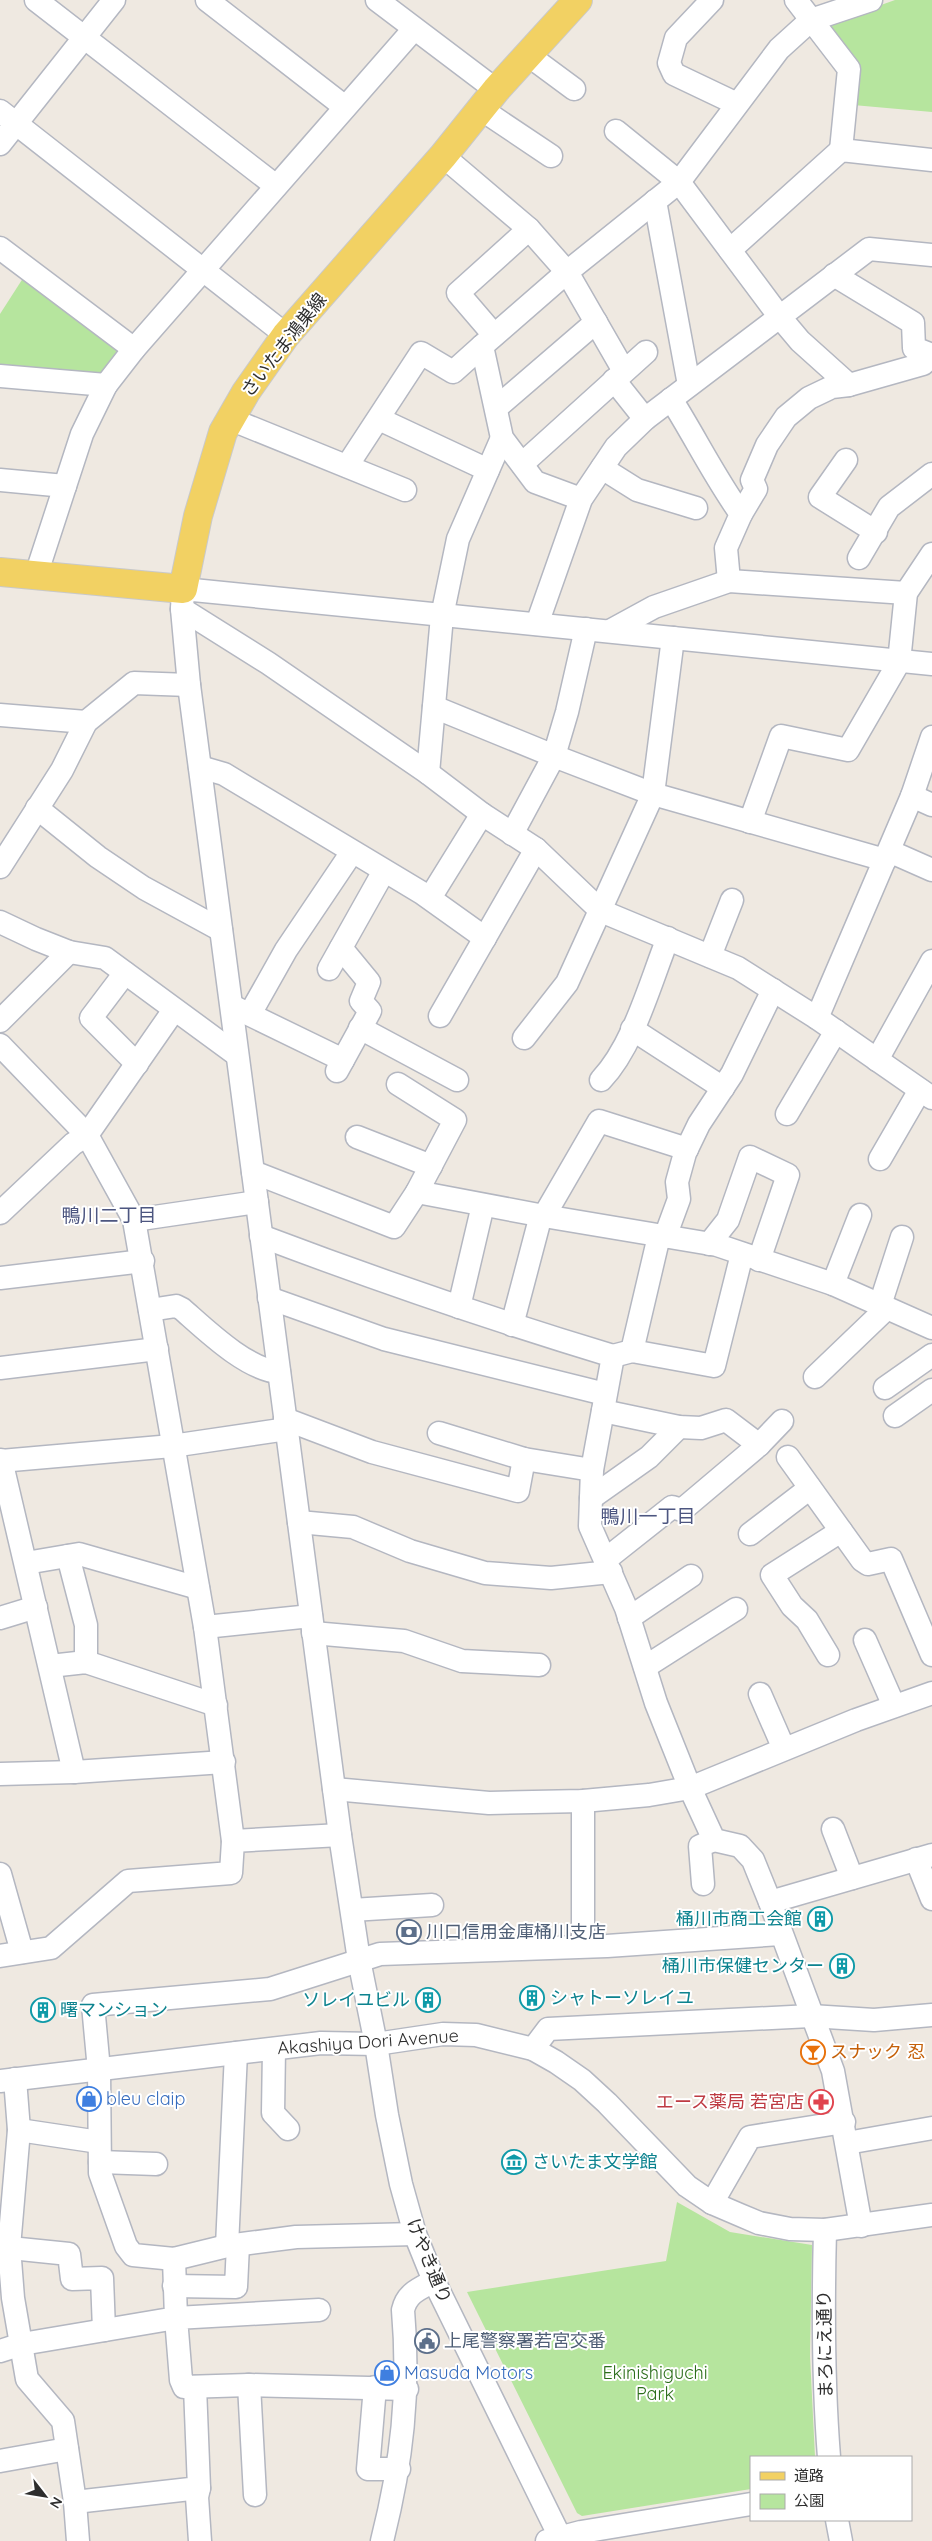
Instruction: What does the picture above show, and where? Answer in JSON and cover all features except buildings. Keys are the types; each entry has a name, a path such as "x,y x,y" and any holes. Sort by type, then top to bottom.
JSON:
{"main road":[{"name":"さいたま鴻巣線","path":"183,599 198,516 223,432 246,392 286,335 444,156 488,100 578,0"},
{"path":"0,572 36,575 183,599"}],"street":[{"path":"36,0 276,186"},
{"path":"0,144 8,118 85,38 114,0"},
{"path":"207,0 345,107"},
{"path":"377,0 414,29 488,100 551,156"},
{"path":"712,0 676,38 669,63 674,74 737,104"},
{"path":"730,250 842,150 849,69 796,0"},
{"path":"347,466 420,353 453,372 567,272 678,182 779,49 811,20 871,0"},
{"path":"36,575 82,434 106,384 203,269 414,29"},
{"path":"528,55 574,89"},
{"path":"8,118 286,335"},
{"path":"616,131 678,182 800,341 849,385"},
{"path":"842,150 932,160"},
{"path":"444,156 530,229 567,272 596,322 619,375 645,419"},
{"path":"655,201 689,385"},
{"path":"530,229 458,293 488,341 496,408 502,438 535,482 582,499"},
{"path":"0,248 134,349"},
{"path":"537,624 582,499 616,446 670,399 869,249 932,255"},
{"path":"729,581 726,548 741,514 756,489 752,480 766,444 786,417 809,398 832,387 849,385 923,364 931,355 914,348 913,323 834,274"},
{"path":"496,408 596,322"},
{"path":"522,464 646,352"},
{"path":"0,376 106,384"},
{"path":"670,399 693,434 726,493 741,514"},
{"path":"230,419 405,490"},
{"path":"379,419 488,470"},
{"path":"428,773 442,616 458,539 502,438"},
{"path":"846,460 820,497 876,532"},
{"path":"602,468 637,490 696,508"},
{"path":"859,558 876,532 888,507 932,474"},
{"path":"0,480 65,486"},
{"path":"750,822 781,736 848,750 900,662 906,593 932,554"},
{"path":"610,631 654,607 729,581 906,593"},
{"path":"183,599 537,624 932,664"},
{"path":"183,599 268,663 428,773 482,814 536,849 601,912 738,968 817,1018 926,1094 880,1159"},
{"name":"けやき通り","path":"183,599 189,685 221,930 241,1010 237,1054 340,1835 359,1960 376,2044 393,2149 415,2234 434,2280 557,2540"},
{"path":"512,834 554,756 567,712 586,629"},
{"path":"524,1038 567,983 601,912 653,794 672,638"},
{"path":"0,867 62,770 86,722 134,683 189,685"},
{"path":"434,707 653,794 750,822 887,856 932,870"},
{"path":"0,715 86,722"},
{"path":"817,1018 887,856 922,801 932,737"},
{"path":"200,767 224,774 430,898 485,938"},
{"path":"37,808 98,857 144,888 221,930"},
{"path":"430,898 482,814"},
{"path":"440,1016 536,849"},
{"path":"341,948 369,982 361,1001 370,1011 340,1066 241,1010 286,950 352,852"},
{"path":"329,969 384,870"},
{"path":"710,956 732,900"},
{"path":"0,922 70,952 105,958 237,1054"},
{"path":"602,1080 614,1067 632,1029 668,938"},
{"path":"0,1021 70,952"},
{"path":"877,1060 932,961"},
{"path":"125,973 90,1018 137,1064"},
{"path":"714,1840 690,1788 656,1703 629,1618 590,1526 592,1470 604,1403 662,1236 679,1199 677,1182 687,1150 699,1124 732,1074 774,990"},
{"path":"0,1214 73,1144 86,1136 174,1010"},
{"path":"360,1028 457,1080"},
{"path":"632,1029 723,1088"},
{"path":"787,1114 836,1031"},
{"path":"0,1045 86,1136 134,1220 205,1627 233,1841 231,1873 128,1881 51,1948 11,1954 0,1874"},
{"path":"253,1172 394,1226 417,1192 455,1120 398,1084"},
{"path":"512,1325 542,1216 599,1121 687,1150"},
{"path":"357,1137 431,1166"},
{"path":"261,1236 368,1276 512,1325 622,1354 714,1366 751,1257 788,1175 750,1157 728,1220 709,1244"},
{"path":"417,1192 542,1216 709,1244 834,1284 932,1328"},
{"path":"134,1220 257,1202"},
{"path":"459,1307 483,1205"},
{"path":"834,1284 860,1215"},
{"path":"815,1377 884,1306 902,1237"},
{"path":"0,1278 142,1261"},
{"path":"270,1298 384,1339 604,1403 679,1427 701,1428 726,1420 759,1445"},
{"path":"150,1310 176,1306 182,1309 220,1343 267,1371 279,1372"},
{"path":"0,1368 156,1349"},
{"path":"885,1388 932,1355"},
{"path":"895,1416 932,1390"},
{"path":"299,1522 353,1527 410,1551 485,1573 551,1578 608,1566 672,1507 682,1510 759,1445 782,1421"},
{"path":"74,1772 1,1460 172,1446 286,1424 372,1452 518,1491 524,1459"},
{"path":"591,1498 649,1457 679,1427"},
{"path":"439,1434 524,1459 592,1470"},
{"path":"788,1457 862,1560 868,1564 891,1559 932,1655"},
{"path":"750,1534 810,1488"},
{"path":"828,1655 807,1620 792,1606 772,1575 841,1531"},
{"path":"26,1563 79,1554 198,1588"},
{"path":"68,1556 86,1625 86,1662"},
{"path":"629,1618 691,1576"},
{"path":"0,1618 36,1607"},
{"path":"645,1667 736,1608"},
{"path":"205,1627 312,1624 404,1641 462,1661 539,1665"},
{"path":"865,1640 894,1706"},
{"path":"50,1666 86,1662 216,1705"},
{"path":"334,1790 489,1803 583,1801 649,1795 690,1788 784,1749 932,1693"},
{"path":"760,1694 784,1749"},
{"path":"0,1774 74,1772 224,1762"},
{"path":"583,1801 583,1946"},
{"path":"833,1829 852,1878"},
{"path":"233,1841 340,1835"},
{"path":"703,1884 700,1846 714,1840 740,1846 753,1860 833,2071 846,2133 861,2226"},
{"path":"770,1902 924,1857 932,1899"},
{"path":"352,1910 432,1905"},
{"path":"415,2234 296,2237 232,2246 174,2259 133,2255 126,2246 100,2173 99,2070 93,2005 270,1988 380,1954 583,1946 780,1934"},
{"path":"532,2049 548,2029 811,2016 874,2020 932,2015"},
{"name":"Akashiya Dori Avenue","path":"8,2080 321,2043 376,2044 443,2034 476,2035 532,2049 582,2080 607,2103 667,2168 687,2186 712,2203 759,2223 790,2230 825,2230 932,2215"},
{"path":"274,2049 272,2113 288,2129"},
{"path":"174,2286 236,2287 232,2246 236,2053"},
{"path":"8,2080 19,2130 5,2247 8,2317 22,2344 27,2379 63,2421 75,2502 78,2541"},
{"path":"712,2203 750,2137 932,2128"},
{"path":"19,2130 99,2152 156,2164"},
{"name":"まろにえ通り","path":"825,2230 823,2313 829,2456"},
{"path":"5,2247 69,2254 72,2279 102,2278 104,2330"},
{"path":"174,2259 176,2318 181,2380 184,2387 249,2386 407,2389"},
{"path":"382,2541 398,2469 407,2389 403,2310 405,2300 411,2293 434,2280"},
{"path":"0,2351 22,2344 176,2318 319,2310"},
{"path":"249,2386 255,2495"},
{"path":"195,2387 199,2488 197,2497 200,2541"},
{"path":"375,2388 368,2469 398,2469"},
{"path":"0,2461 67,2449"},
{"path":"75,2502 199,2488"},
{"path":"557,2540 581,2532 750,2504"},
{"path":"837,2521 841,2541"}],"green space":[{"path":"895,0 932,0 932,112 853,105 828,24"},
{"path":"27,272 130,336 100,376 0,367 0,314"},
{"name":"Ekinishiguchi Park","path":"677,2202 730,2232 812,2245 810,2356 815,2456 750,2456 750,2489 582,2516 577,2513 467,2292 666,2261"}],"place":[{"name":"桶川市商工会館","path":"820,1919"},
{"name":"川口信用金庫桶川支店","path":"409,1932"},
{"name":"桶川市保健センター","path":"842,1966"},
{"name":"シャトーソレイユ","path":"532,1998"},
{"name":"ソレイユビル","path":"428,2000"},
{"name":"曙マンション","path":"43,2010"},
{"name":"スナック 忍","path":"813,2052"},
{"name":"bleu claip","path":"89,2099"},
{"name":"エース薬局 若宮店","path":"821,2102"},
{"name":"さいたま文学館","path":"514,2162"},
{"name":"上尾警察署若宮交番","path":"427,2341"},
{"name":"Masuda Motors","path":"387,2373"}],"district":[{"name":"鴨川二丁目","path":"109,1215"},
{"name":"鴨川一丁目","path":"648,1516"}]}
